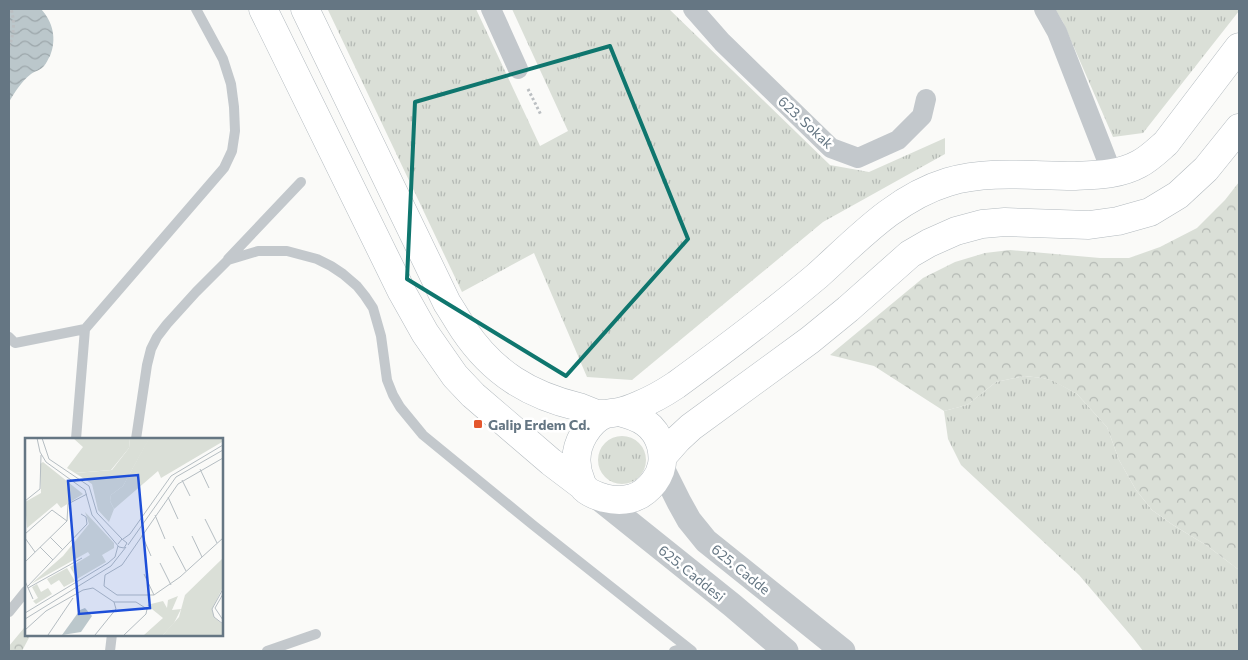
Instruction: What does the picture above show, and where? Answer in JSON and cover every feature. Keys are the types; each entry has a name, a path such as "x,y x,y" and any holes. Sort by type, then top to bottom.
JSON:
{"main road":[{"path":"263,9 402,292 425,333 455,376 473,396 551,462 590,492 612,500 626,500 638,496 649,488 656,478 662,462 678,439 691,427 810,340 910,254 956,231 982,224 1005,222 1089,225 1118,221 1150,212 1178,195 1206,169 1239,128"},
{"path":"305,9 443,295 464,330 483,354 504,374 524,387 565,404 594,413 632,415 643,420 653,429 659,441 662,462"},
{"path":"590,492 577,472 576,457 579,443 595,421 656,397 676,385 798,291 885,215 910,198 948,182 988,175 1102,175 1122,171 1139,164 1166,143 1239,46"}],"street":[{"path":"491,9 518,69"},
{"name":"623. Sokak","path":"693,9 722,42 831,148 858,158 898,140 922,116 926,99"},
{"path":"1044,9 1057,32 1112,173"},
{"name":"625. Cadde","path":"662,462 686,514 706,541 844,651"},
{"name":"625. Caddesi","path":"590,492 732,605 786,651"}],"lane":[{"path":"76,438 85,329 224,168 232,151 235,130 231,84 223,59 196,9"},
{"path":"136,438 147,365 151,349 157,337 196,292 301,182"},
{"path":"228,260 258,250 287,251 317,259 343,274 357,286 373,308 381,336 387,380 400,407 423,435 689,649"},
{"path":"9,337 15,343 85,329"},
{"path":"9,612 25,592"},
{"path":"267,651 316,634"},
{"path":"110,651 112,635"},
{"path":"674,651 689,649"}],"path":[{"path":"9,47 14,25 11,9"},
{"path":"518,69 541,115"}],"highlighted area":[{"path":"610,46 688,239 566,376 407,279 415,102"}],"green space":[{"path":"476,9 540,146 568,131 512,9 669,9 830,165 869,172 945,138 945,154 823,222 632,380 587,377 534,253 462,292 328,10"},
{"path":"1055,9 1239,9 1239,11 1143,133 1113,137 1063,22"},
{"path":"1239,182 1239,570 1206,545 1152,510 1136,490 1119,460 1107,427 1077,394 1053,381 1024,376 996,382 967,405 944,411 874,366 830,355 923,278 955,262 985,253 1010,250 1100,258 1129,258 1160,247 1197,228 1225,200"},
{"path":"1024,376 1054,381 1077,394 1107,427 1119,460 1136,490 1152,510 1206,545 1239,570 1239,651 1143,651 1079,575 961,465 948,439 944,411 967,405 996,382"},
{"path":"617,436 627,436 639,443 646,455 646,465 639,477 627,484 617,484 609,480 602,473 598,465 598,455 602,447 609,440"},
{"path":"24,628 25,635 30,635 22,651 9,651 9,646"}],"water":[{"path":"9,9 41,9 51,25 53,43 50,56 45,65 24,80 9,102"}],"place":[{"name":"Galip Erdem Cd.","path":"478,424"}]}
